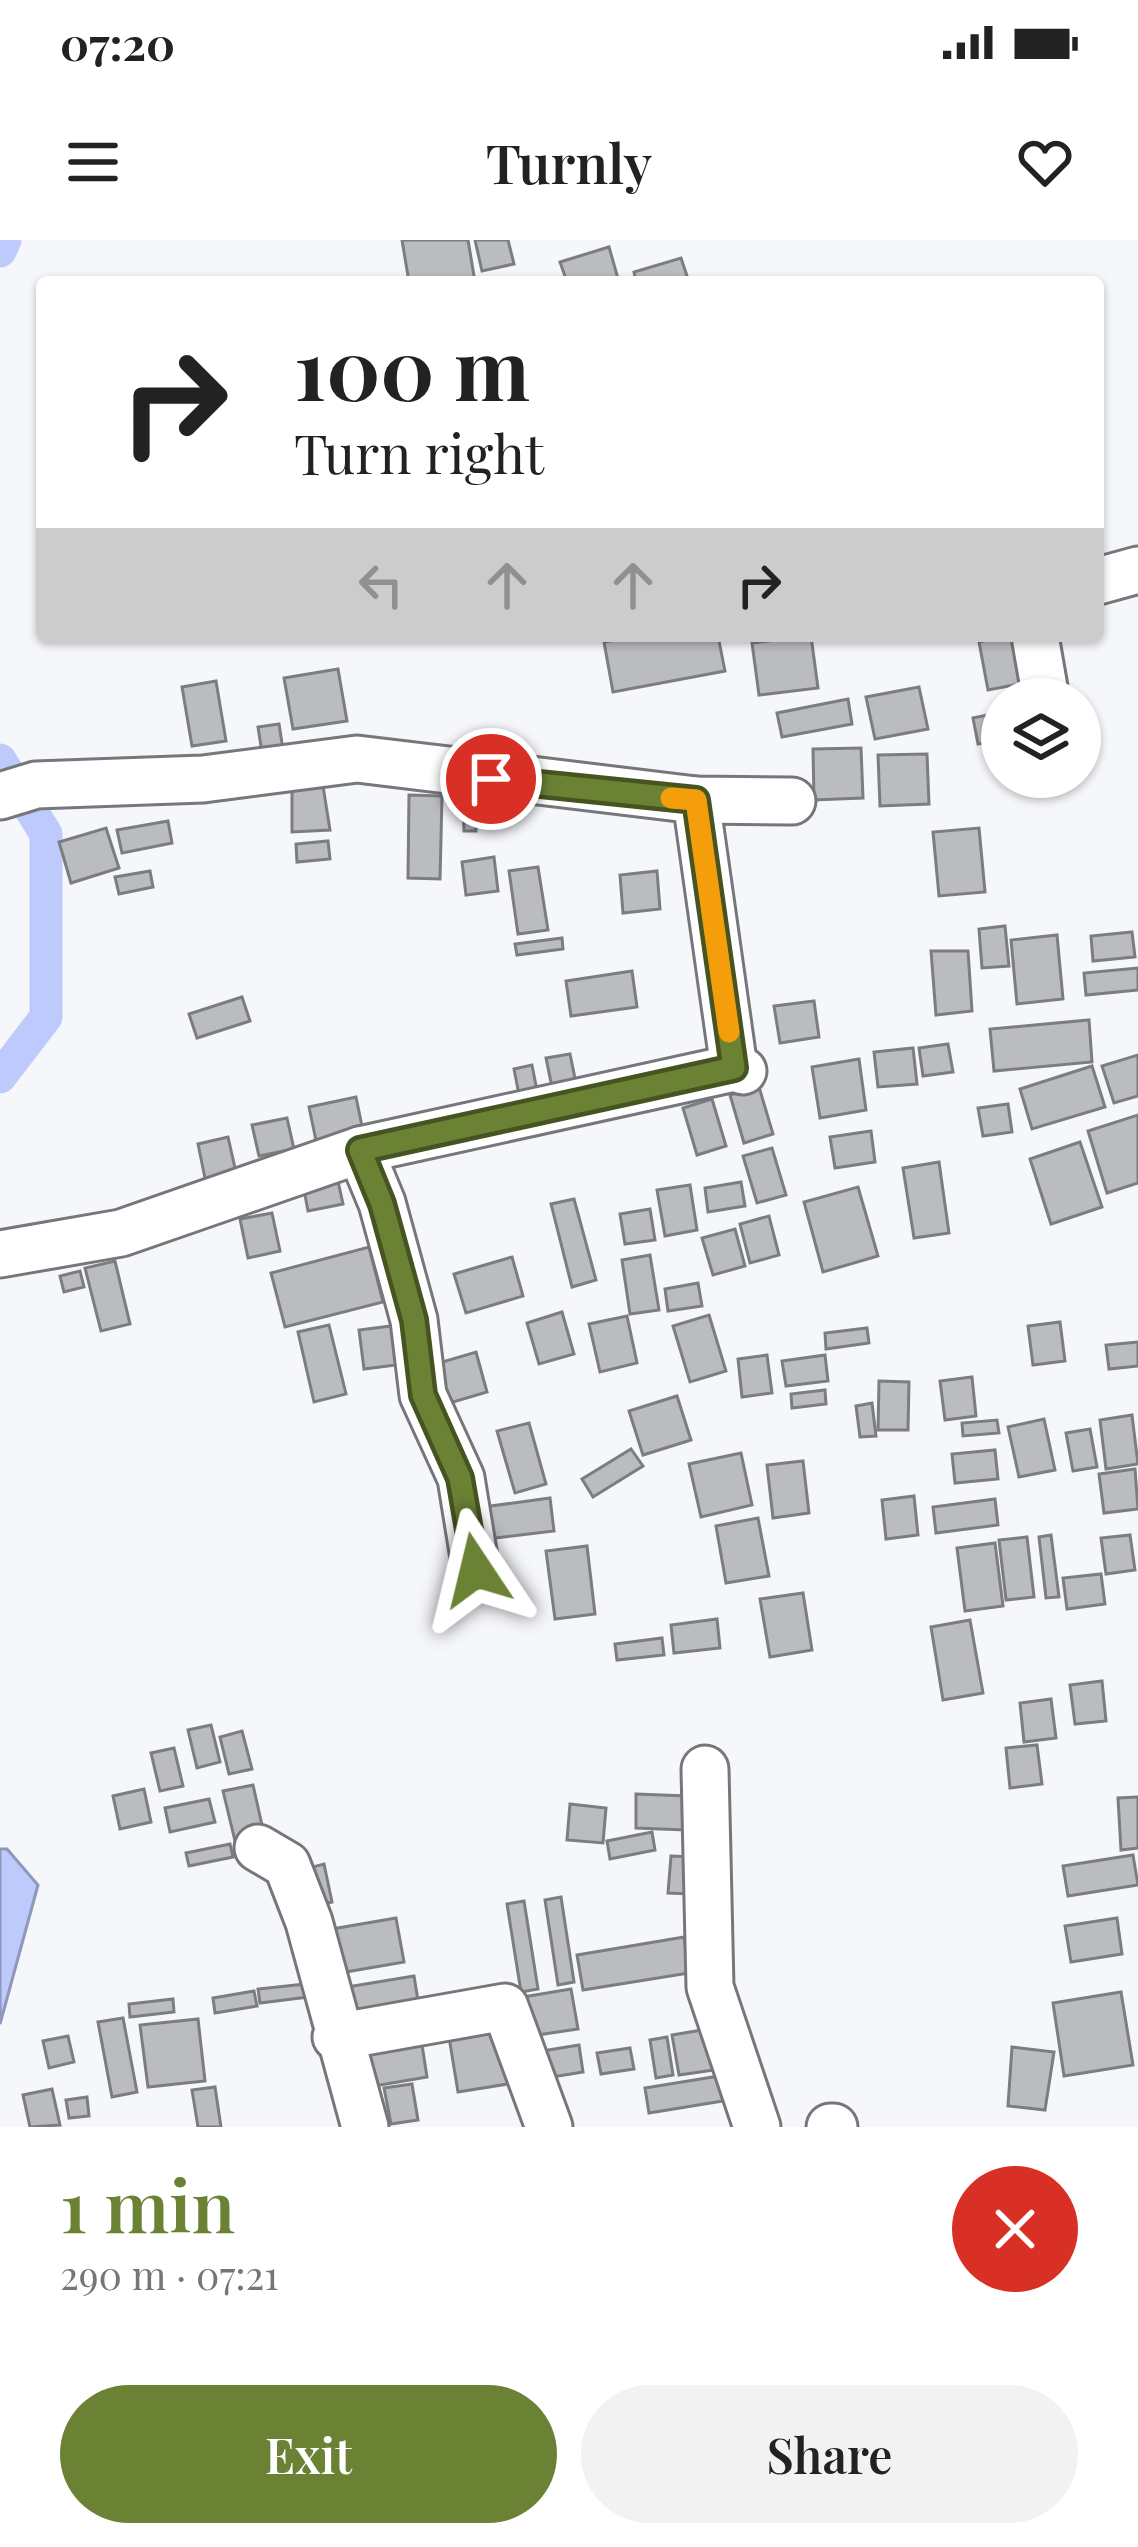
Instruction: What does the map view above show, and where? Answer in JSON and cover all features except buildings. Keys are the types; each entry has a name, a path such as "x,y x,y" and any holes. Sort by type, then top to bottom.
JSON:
{"street":[{"path":"1104,578 1138,570"},
{"path":"1036,642 1042,678"},
{"path":"18,790 203,779 357,759 696,800 785,784"},
{"path":"0,1254 121,1232 360,1150 739,1069 696,800"},
{"path":"360,1150 382,1204 414,1320 423,1395 460,1478 476,1570"},
{"path":"705,1769 710,1987 757,2127"},
{"path":"258,1848 287,1865 309,1922 336,2036 365,2127"},
{"path":"336,2036 505,2007 549,2127"}],"water":[{"path":"0,1849 7,1849 38,1885 0,2024"}],"waterway":[{"path":"0,251 5,240"},
{"path":"0,760 46,834 46,1017 0,1077"}],"slow traffic":[{"path":"671,798 696,800 729,1032"}],"route":[{"path":"476,1570 460,1478 423,1395 414,1320 382,1204 360,1150 734,1068 696,800 491,779"}]}
